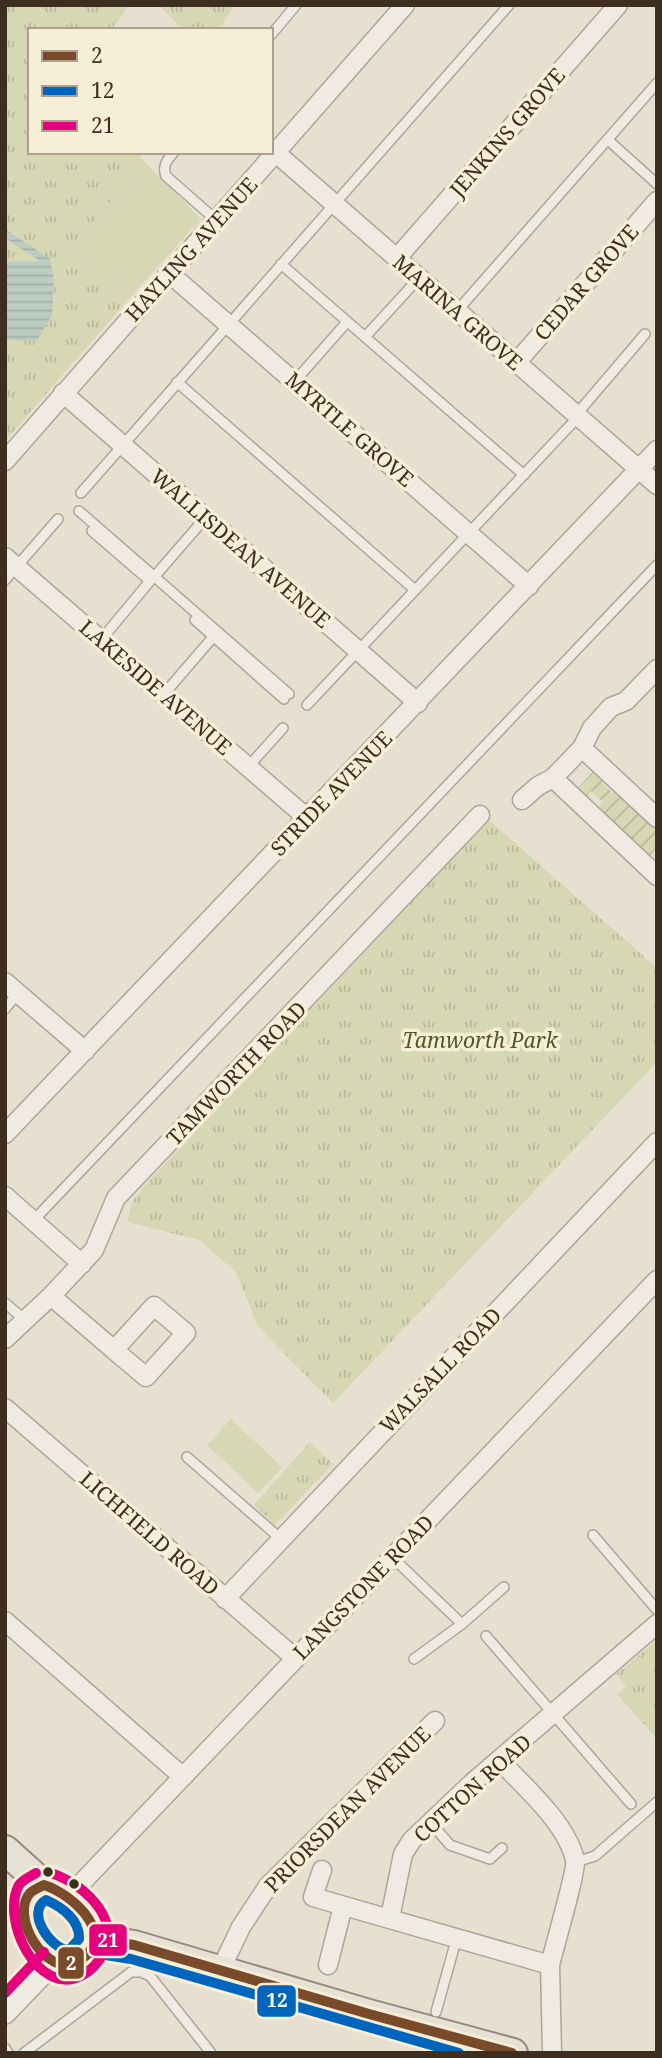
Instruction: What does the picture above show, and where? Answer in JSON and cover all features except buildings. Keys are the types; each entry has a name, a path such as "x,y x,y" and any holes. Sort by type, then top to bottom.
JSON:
{"main road":[{"path":"5,1850 57,1891 92,1924 95,1939 88,1953 80,1961 68,1966 54,1962 43,1954 15,1913 31,1892 57,1891"},
{"path":"95,1939 134,1945 513,2053"}],"street":[{"name":"HAYLING AVENUE","path":"273,151 405,5"},
{"name":"JENKINS GROVE","path":"397,258 618,5"},
{"name":"MARINA GROVE","path":"273,151 657,485"},
{"name":"HAYLING AVENUE","path":"5,461 271,154"},
{"name":"CEDAR GROVE","path":"516,363 657,201"},
{"name":"MYRTLE GROVE","path":"169,273 529,586"},
{"name":"WALLISDEAN AVENUE","path":"63,394 418,703"},
{"name":"STRIDE AVENUE","path":"5,1134 657,450"},
{"name":"LAKESIDE AVENUE","path":"9,568 100,640 307,818"},
{"path":"523,800 538,786 553,778 582,748 592,728 611,708 626,701 657,669"},
{"path":"582,748 657,818"},
{"path":"553,778 657,876"},
{"name":"TAMWORTH ROAD","path":"5,1339 51,1296 94,1250 116,1198 480,815"},
{"path":"12,987 85,1051"},
{"name":"WALSALL ROAD","path":"225,1599 657,1142"},
{"path":"5,1196 82,1264"},
{"name":"LANGSTONE ROAD","path":"57,1891 183,1777 657,1280"},
{"path":"51,1296 114,1350"},
{"name":"LICHFIELD ROAD","path":"5,1408 295,1658"},
{"path":"5,1621 183,1777"},
{"name":"COTTON ROAD","path":"390,1918 403,1854 412,1840 472,1783 657,1624"},
{"name":"PRIORSDEAN AVENUE","path":"220,1971 241,1927 268,1886 435,1721"},
{"path":"500,1761 563,1833 576,1862 550,1965 552,2053"},
{"path":"322,1870 313,1897 550,1965"},
{"path":"328,1965 343,1906"},
{"path":"5,2013 54,1962"}],"lane":[{"path":"273,33 296,5"},
{"path":"80,493 509,5"},
{"path":"457,311 657,83"},
{"path":"607,140 657,184"},
{"path":"172,154 166,161 166,176 216,220"},
{"path":"281,264 524,475"},
{"path":"365,337 419,278"},
{"path":"295,382 347,322"},
{"path":"307,705 524,475 645,334"},
{"path":"177,382 415,590"},
{"path":"79,511 155,576 287,697 195,620"},
{"path":"155,576 206,517"},
{"path":"9,568 58,519"},
{"path":"92,531 150,581 100,640"},
{"path":"33,1221 657,565"},
{"path":"164,694 214,636"},
{"path":"248,767 284,728"},
{"path":"5,1009 12,987"},
{"path":"5,1303 25,1320"},
{"path":"187,1457 281,1539"},
{"path":"593,1535 657,1610"},
{"path":"392,1557 462,1625"},
{"path":"414,1659 462,1625 504,1587"},
{"path":"486,1636 631,1804"},
{"path":"576,1862 595,1856 657,1802"},
{"path":"431,1823 450,1844 490,1859 502,1848"},
{"path":"436,2012 457,1937"},
{"path":"24,2053 131,1972 150,1976 211,2053"},
{"path":"5,2048 8,2053"}],"green space":[{"path":"5,5 130,5 113,28 28,28 28,154 141,154 140,157 145,162 70,248 133,294 5,441"},
{"path":"158,5 235,5 219,28 182,28"},
{"path":"145,162 201,219 133,294 70,248"},
{"path":"598,766 608,776 602,783 613,793 619,787 657,822 657,848 649,857 597,810 603,802 591,791 585,798 576,790"},
{"name":"Tamworth Park","path":"489,820 657,968 657,1062 333,1403 258,1327 236,1272 199,1240 127,1222 132,1202"},
{"path":"231,1419 282,1467 258,1493 207,1445"},
{"path":"310,1442 333,1464 275,1525 254,1505"},
{"path":"657,1640 657,1739 617,1694 626,1686 616,1674"}],"shaded area":[{"path":"5,229 50,259 54,281 52,315 36,342 5,339 5,262 40,261 5,238"}],"transit line":[{"name":"21","path":"36,1873 19,1885 14,1900 19,1935 37,1966 51,1976 65,1980 81,1976 94,1966 103,1954 108,1940 107,1926 95,1902 72,1883 48,1872"},
{"name":"2","path":"44,1885 56,1890 79,1907 94,1930 94,1942 89,1952 76,1962 65,1965 43,1954 28,1930 24,1916 25,1904 30,1893 44,1885"},
{"name":"12","path":"46,1900 64,1910 77,1926 79,1939 69,1950 55,1944 43,1930 38,1913 46,1900"},
{"name":"2","path":"95,1939 134,1945 512,2053"},
{"name":"21","path":"5,1993 44,1952"},
{"name":"12","path":"93,1953 131,1959 459,2053"}]}
